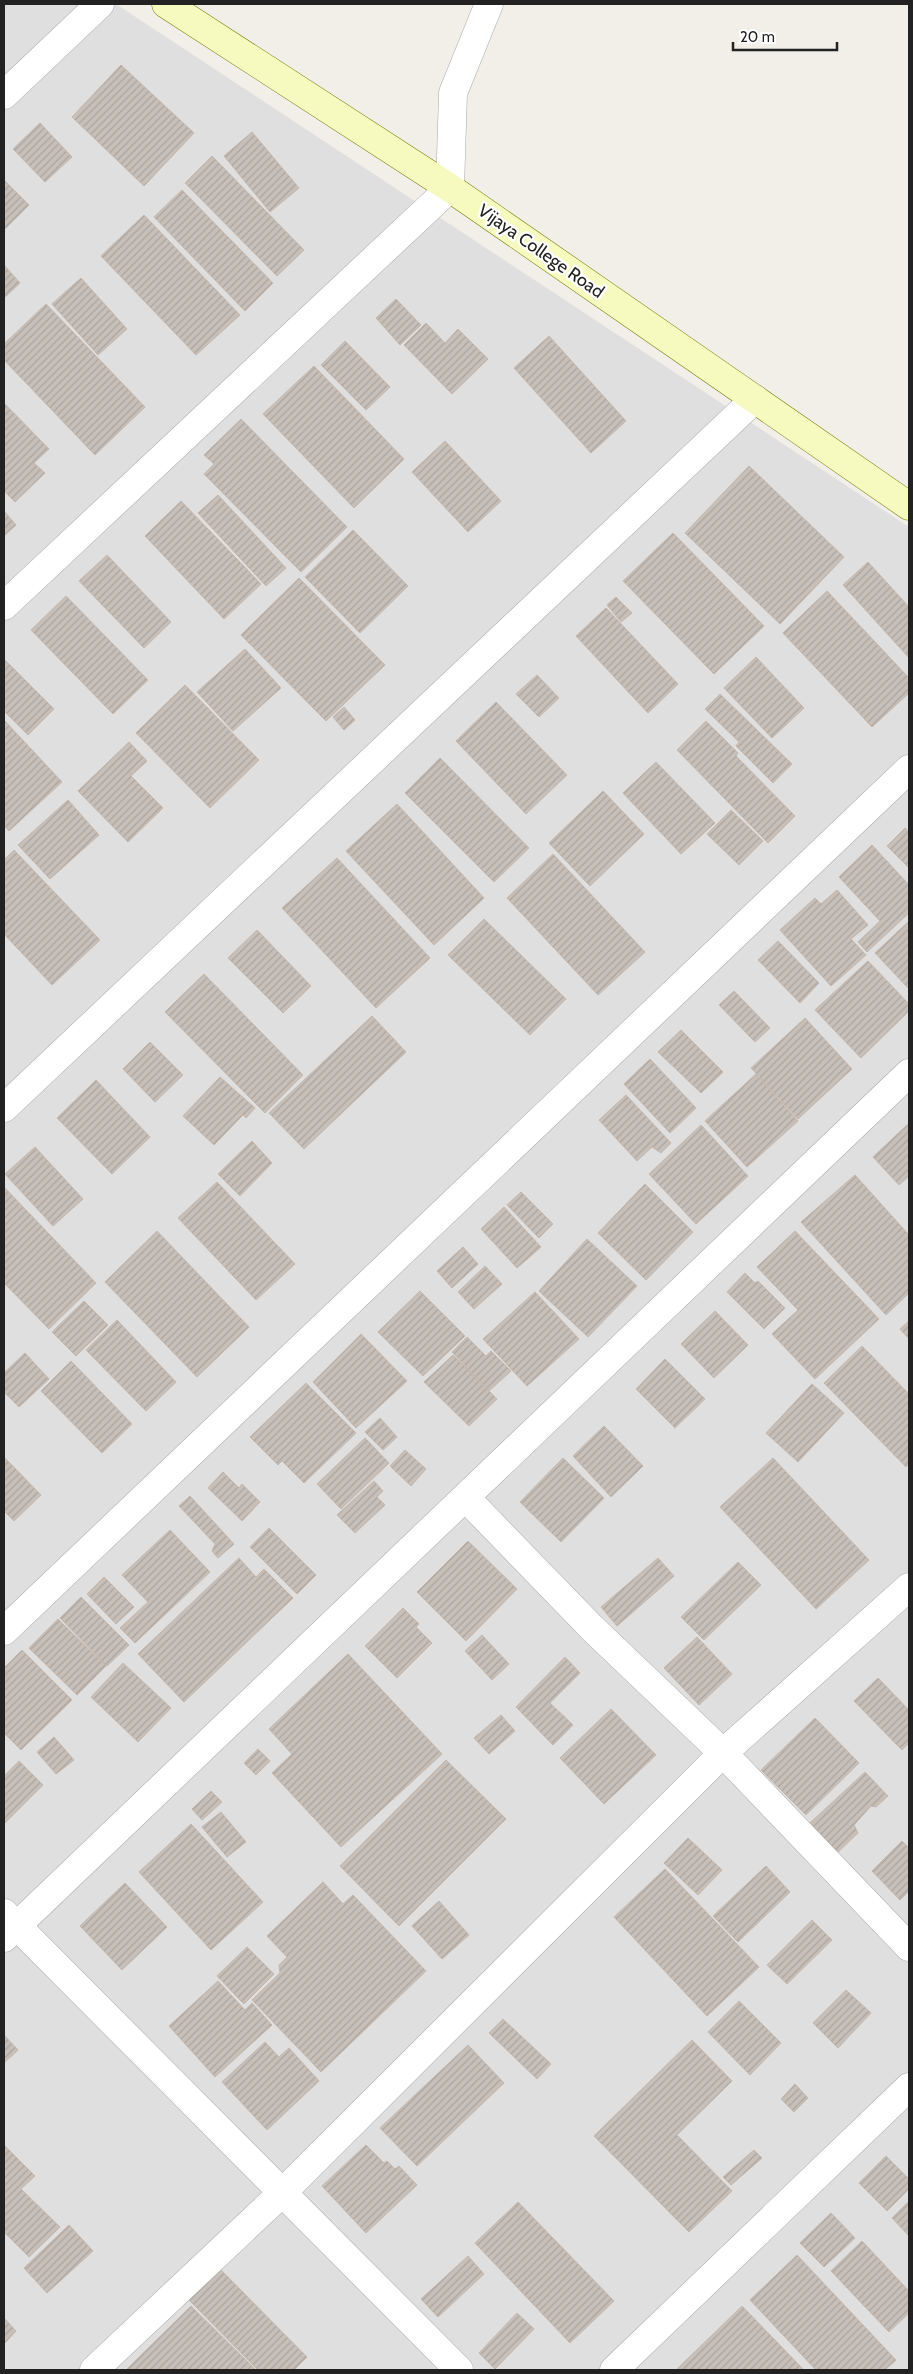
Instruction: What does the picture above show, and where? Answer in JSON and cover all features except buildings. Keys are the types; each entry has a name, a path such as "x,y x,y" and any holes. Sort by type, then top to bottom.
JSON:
{"street":[{"path":"4,95 100,4"},
{"name":"Vijaya College Road","path":"166,4 450,188 909,506"},
{"path":"4,606 450,188 453,93 489,4"},
{"path":"4,1108 755,399"},
{"path":"4,1631 909,769"},
{"path":"459,2370 283,2192 8,1925 466,1498 909,1073"},
{"path":"466,1498 592,1628 723,1753 909,1947"},
{"path":"94,2370 283,2192 723,1753 909,1586"},
{"path":"614,2370 909,2086"}],"shaded area":[{"path":"4,4 116,4 909,527 909,2370 4,2370"}]}
